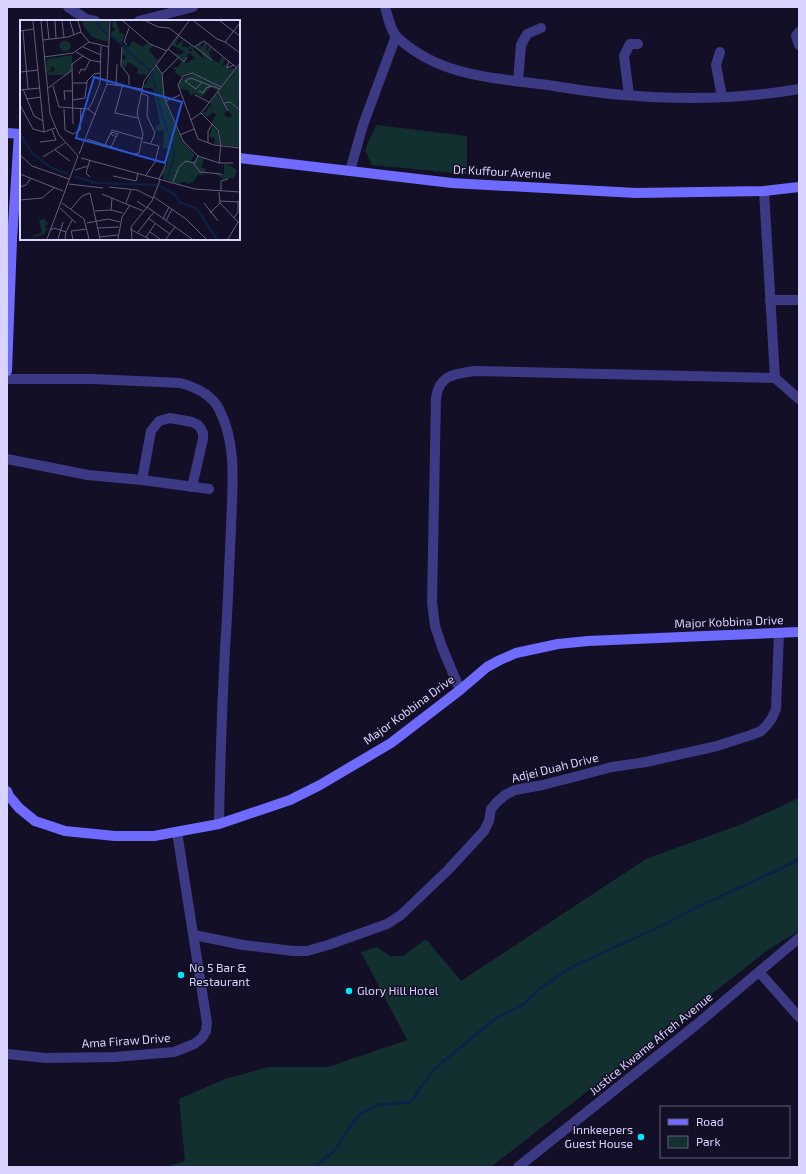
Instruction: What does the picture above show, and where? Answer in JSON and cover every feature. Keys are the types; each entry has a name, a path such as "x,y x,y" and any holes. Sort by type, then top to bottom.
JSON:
{"street":[{"path":"68,7 86,19 90,20"},
{"path":"143,20 193,7"},
{"path":"385,7 389,22 396,36 425,56 450,69 482,77 629,96 664,98 751,96 799,89"},
{"path":"518,81 521,45 527,34 541,28"},
{"path":"799,32 796,36 799,45"},
{"path":"350,171 363,126 396,36"},
{"path":"629,96 624,56 630,44 638,44"},
{"path":"720,52 716,65 722,97"},
{"path":"7,133 20,134 12,240 7,371"},
{"name":"Dr Kuffour Avenue","path":"240,158 452,183 636,193 764,191 799,187"},
{"path":"764,191 775,378"},
{"path":"770,300 799,300"},
{"path":"460,690 435,626 432,602 436,398 437,388 442,381 452,376 474,370 775,378 799,399"},
{"path":"7,378 93,379 180,383 191,386 212,399 219,408 228,433 233,458 229,583 222,713 219,824"},
{"path":"142,480 151,431 159,421 170,418 192,422 198,425 203,433 192,487"},
{"path":"7,459 88,475 142,480 209,489"},
{"name":"Major Kobbina Drive","path":"7,791 18,808 35,821 64,831 115,836 154,836 219,824 290,800 320,785 390,743 460,690 487,667 516,653 558,644 588,641 799,632"},
{"name":"Adjei Duah Drive","path":"194,935 243,945 293,951 307,951 387,924 401,915 448,870 484,831 489,821 491,809 496,802 505,795 515,790 612,767 646,762 717,746 761,731 772,718 776,709 779,634"},
{"name":"Ama Firaw Drive","path":"7,1054 46,1058 115,1057 174,1052 194,1044 202,1038 208,1023 177,832"},
{"name":"Justice Kwame Afreh Avenue","path":"518,1167 760,973 799,938"},
{"path":"760,973 799,1017"}],"green space":[{"path":"376,125 467,136 467,174 372,165 365,150"},
{"path":"799,798 799,931 769,949 491,1167 166,1167 185,1161 179,1099 225,1079 269,1067 328,1067 407,1040 361,952 377,947 390,956 403,956 426,939 461,981 646,859 742,824"}],"waterway":[{"path":"315,1167 336,1149 348,1129 360,1114 378,1105 411,1102 433,1070 496,1018 521,1006 542,987 574,966 661,926 699,906 799,859"}],"place":[{"name":"No 5 Bar & Restaurant","path":"181,975"},
{"name":"Glory Hill Hotel","path":"349,991"},
{"name":"Innkeepers Guest House","path":"641,1137"}]}
